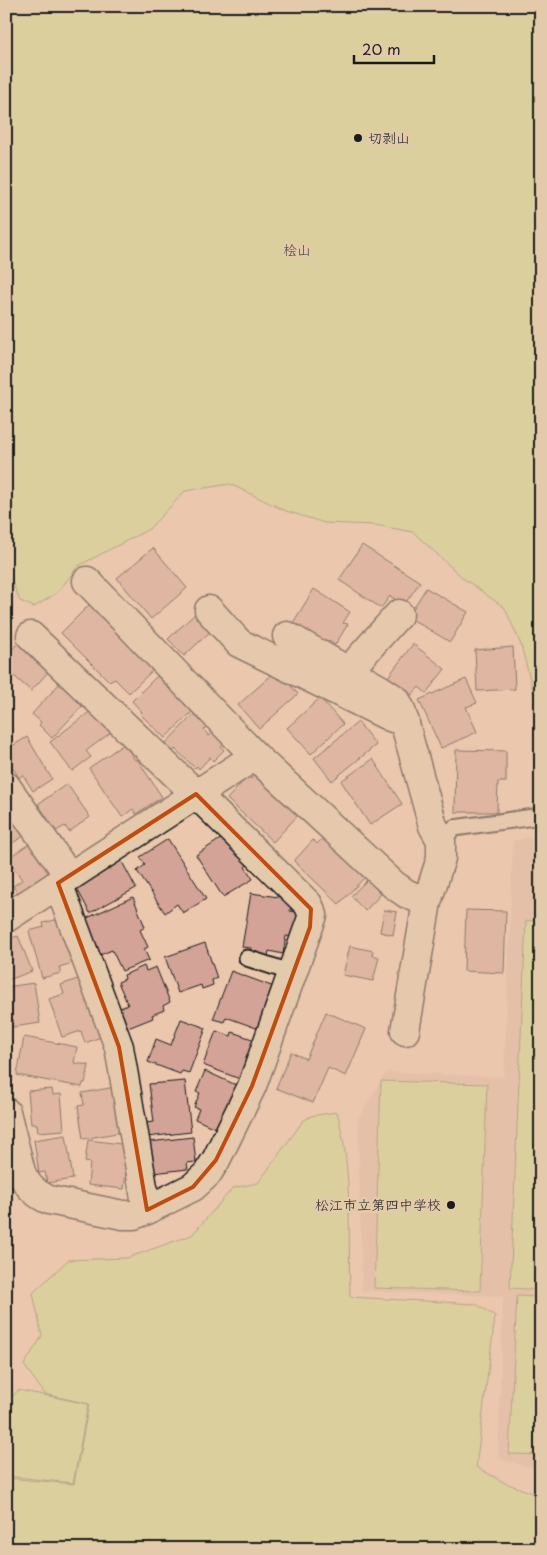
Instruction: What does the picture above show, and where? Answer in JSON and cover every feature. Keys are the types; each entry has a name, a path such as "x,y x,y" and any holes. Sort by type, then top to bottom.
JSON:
{"street":[{"path":"87,581 255,756 394,884 407,894 427,902"},
{"path":"209,610 239,643 390,717 405,722"},
{"path":"348,671 399,614"},
{"path":"6,1112 21,1172 25,1181 38,1196 48,1200 123,1215 134,1215 193,1187 207,1174 216,1160 252,1086 313,915 311,909 196,794 31,636"},
{"path":"287,636 396,700 405,722 433,826 441,840 441,858 427,902 405,1031"},
{"path":"6,918 255,756"},
{"path":"6,786 63,880 119,1047 147,1210"}],"lane":[{"path":"441,840 454,828 541,816"},
{"path":"247,958 293,973"}],"highlighted area":[{"path":"196,794 311,909 310,927 252,1086 216,1160 193,1187 147,1210 119,1047 58,883"}],"shaded area":[{"name":"松江市立第四中学校","path":"541,835 541,1471 498,1458 503,1296 362,1291 358,1119 386,1072 504,1077 513,841"}],"green space":[{"name":"桧山","path":"6,6 541,6 541,721 521,645 505,608 463,578 413,532 375,525 325,523 286,511 230,484 185,491 149,529 78,566 57,593 34,607 20,601 13,584 6,579"},
{"path":"541,920 541,1290 510,1288 526,921"},
{"path":"381,1081 487,1084 480,1291 374,1288"},
{"path":"337,1112 346,1156 348,1180 350,1297 476,1304 495,1316 476,1467 505,1483 541,1496 541,1549 6,1549 6,1478 74,1484 89,1404 45,1394 24,1365 42,1336 33,1293 68,1260 127,1258 192,1235 233,1188 258,1183 303,1121 311,1116"},
{"path":"517,1296 541,1297 541,1455 509,1454"},
{"path":"18,1390 88,1404 73,1483 6,1476 6,1401 9,1401"}],"building":[{"path":"362,545 420,582 404,605 390,596 381,608 339,580"},
{"path":"153,548 187,588 151,619 117,578"},
{"path":"426,588 468,612 450,642 408,617"},
{"path":"314,589 350,612 343,623 348,624 335,645 329,641 325,647 291,626"},
{"path":"92,602 156,667 129,693 114,678 110,682 61,633"},
{"path":"198,611 214,628 184,656 168,639"},
{"path":"18,643 49,671 31,691 6,669 6,656"},
{"path":"413,644 445,669 426,693 419,687 412,695 388,677"},
{"path":"513,647 515,689 477,691 475,650"},
{"path":"277,670 298,694 259,729 238,705"},
{"path":"157,676 171,691 174,688 187,701 184,704 192,712 165,738 140,714 142,712 132,701"},
{"path":"466,679 477,703 466,707 477,732 441,748 419,700"},
{"path":"61,682 85,703 52,738 39,725 41,722 32,714"},
{"path":"320,698 343,724 311,754 287,728"},
{"path":"92,710 110,733 86,751 91,757 72,771 50,742"},
{"path":"197,711 210,724 204,730 209,736 216,730 227,740 221,747 224,750 213,761 210,757 199,769 197,766 195,768 175,749 170,754 162,747"},
{"path":"358,722 376,745 332,781 314,758"},
{"path":"27,737 52,779 33,791 23,775 19,778 6,756 6,750"},
{"path":"124,744 135,760 137,759 162,797 136,814 133,809 122,817 89,768"},
{"path":"456,750 506,751 506,782 498,782 497,812 455,812"},
{"path":"373,759 402,804 370,825 341,781"},
{"path":"256,774 300,813 273,842 227,799 248,776 251,779"},
{"path":"67,784 90,817 69,832 65,826 56,831 38,804"},
{"path":"6,802 27,834 6,847"},
{"path":"225,836 238,855 240,854 247,865 245,867 253,879 223,897 196,855"},
{"path":"323,838 365,877 339,904 294,861 313,840 317,844"},
{"path":"168,839 206,899 183,913 177,904 165,913 137,871 145,865 140,857"},
{"path":"32,842 57,879 23,902 13,886 22,880 8,858"},
{"path":"120,858 136,888 90,913 75,885"},
{"path":"367,880 381,894 365,911 351,896"},
{"path":"6,886 19,902 6,912"},
{"path":"251,893 292,899 290,911 299,912 295,937 286,936 283,954 269,951 268,956 250,953 251,948 242,947"},
{"path":"133,897 145,927 140,930 148,947 144,949 149,960 122,971 112,950 100,955 85,919"},
{"path":"384,910 397,912 393,935 380,932"},
{"path":"466,910 506,911 504,973 464,971"},
{"path":"59,919 73,963 59,967 61,973 42,978 29,931 44,927 43,923"},
{"path":"18,936 32,971 6,981 6,940"},
{"path":"205,943 217,978 212,980 213,985 202,989 201,985 178,993 165,957"},
{"path":"350,946 373,951 372,955 379,957 373,981 343,975"},
{"path":"144,966 146,971 156,967 170,1002 163,1006 164,1010 152,1015 153,1018 128,1028 120,1008 128,1005 118,982 125,979 124,975"},
{"path":"231,971 274,987 259,1029 226,1017 224,1022 213,1019"},
{"path":"86,976 106,1035 85,1043 81,1031 62,1037 49,999 64,994 61,985"},
{"path":"34,983 40,1023 6,1028 6,987"},
{"path":"326,1012 366,1029 346,1076 328,1068 313,1103 276,1088 291,1052 306,1059"},
{"path":"181,1019 206,1028 189,1073 182,1071 180,1074 148,1062 156,1039 171,1045"},
{"path":"216,1031 231,1036 232,1032 255,1040 240,1079 203,1065"},
{"path":"24,1037 77,1047 74,1063 89,1065 85,1083 83,1083 82,1087 17,1075"},
{"path":"205,1071 236,1085 217,1129 195,1119 199,1109 194,1107 200,1093 196,1092"},
{"path":"185,1081 191,1132 147,1137 145,1123 154,1122 149,1084"},
{"path":"115,1087 122,1132 83,1139 78,1106 84,1105 82,1093"},
{"path":"52,1089 53,1095 61,1094 64,1130 38,1132 37,1124 31,1124 28,1091"},
{"path":"66,1135 73,1179 47,1183 45,1172 39,1173 34,1140"},
{"path":"193,1137 196,1162 187,1163 188,1169 153,1173 149,1142"},
{"path":"88,1140 129,1145 124,1189 88,1185 90,1163 85,1162"},
{"path":"9,1182 12,1214 8,1214 8,1220 6,1220 6,1183"}],"place":[{"name":"切剥山","path":"358,138"},
{"name":"松江市立第四中学校","path":"451,1205"}]}
